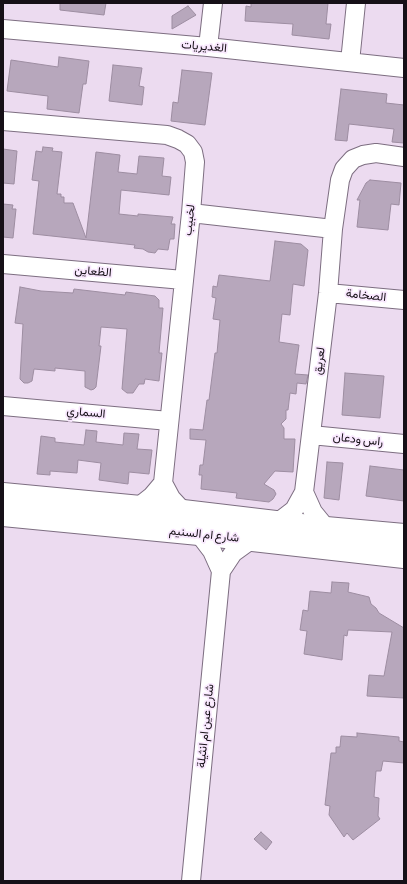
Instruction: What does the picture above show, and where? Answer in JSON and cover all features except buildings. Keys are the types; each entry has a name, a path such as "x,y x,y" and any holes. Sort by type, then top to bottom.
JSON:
{"main road":[{"name":"شارع ام السنيم","path":"3,494 183,511 277,523 404,535"},
{"name":"شارع ام السنيم","path":"3,515 199,534 404,557"}],"street":[{"path":"208,47 213,3"},
{"path":"350,62 356,3"},
{"name":"الغديريات","path":"3,29 208,47 404,68"},
{"name":"لخبيب","path":"3,121 167,136 178,139 187,144 192,152 195,162 191,213 163,483"},
{"name":"لعريق","path":"277,523 294,510 304,492 328,293 333,229 340,180 344,169 352,159 363,154 404,157"},
{"path":"191,213 333,229"},
{"name":"الظعاين","path":"3,264 183,280"},
{"name":"الصخامة","path":"328,293 404,300"},
{"name":"السماري","path":"3,406 169,421"},
{"name":"راس ودعان","path":"311,435 404,444"},
{"path":"138,507 152,496 163,483 172,498 183,511"},
{"path":"304,492 313,512 326,528"},
{"path":"199,534 212,552 221,571"},
{"name":"شارع عين ام انثيلة","path":"191,881 221,571 233,553 251,540"}]}
